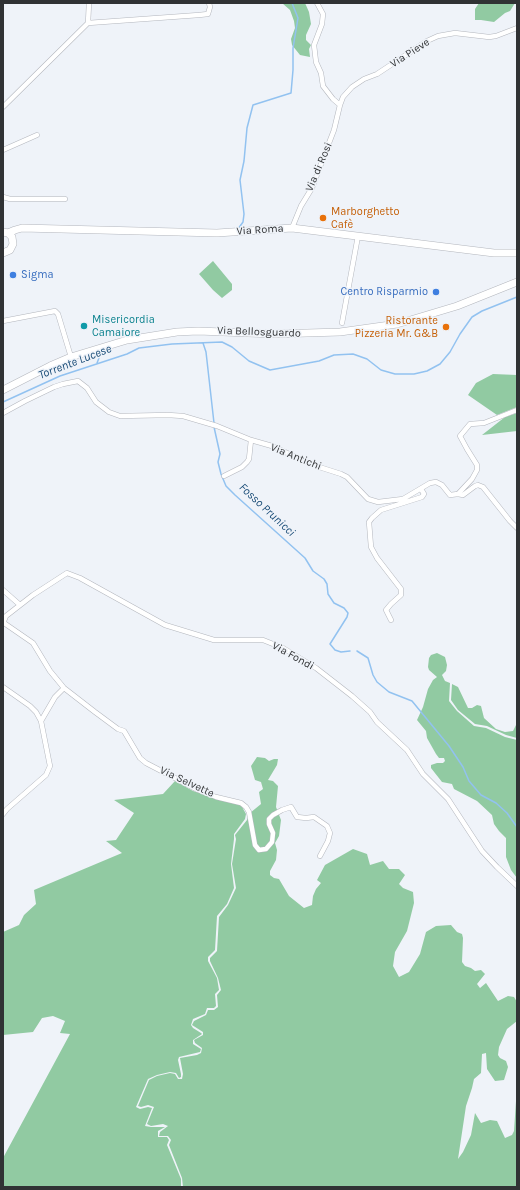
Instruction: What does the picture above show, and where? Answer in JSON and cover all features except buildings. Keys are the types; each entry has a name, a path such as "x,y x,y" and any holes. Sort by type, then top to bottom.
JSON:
{"main road":[{"name":"Via Roma","path":"9,233 22,228 217,233 292,228 494,253 517,253"},
{"path":"3,253 8,252 13,244 9,233"},
{"name":"Via Bellosguardo","path":"3,390 71,357 127,340 177,332 212,330 274,334 340,332 397,324 457,306 517,282"}],"street":[{"path":"88,23 89,3"},
{"path":"3,106 88,23 208,14 210,7 209,3"},
{"path":"317,3 323,14 320,29 314,45 316,62 321,73 323,86 333,99 340,104"},
{"name":"Via Pieve","path":"340,104 343,97 352,87 364,79 377,74 427,41 438,36 454,33 489,37 501,35 517,28"},
{"name":"Via di Rosi","path":"292,228 301,206 312,188 334,130 340,104"},
{"path":"3,150 37,135"},
{"path":"3,197 10,199 65,199"},
{"path":"342,323 358,236"},
{"path":"3,321 55,311 58,314 71,357"},
{"name":"Via Antichi","path":"3,413 25,401 63,384 78,381 87,388 96,402 109,412 120,416 183,416 217,426 250,440 272,446 313,465 342,474 373,501 403,499 430,483 436,482 442,485 450,495 458,494"},
{"path":"458,494 467,486 477,470 477,466 460,436 464,430 470,424 484,423 517,410"},
{"path":"224,476 242,467 247,462 249,459 250,440"},
{"path":"458,494 463,495 478,485 483,487 517,528"},
{"path":"391,620 386,610 401,595 401,589 377,558 371,547 370,522 372,518 381,510 422,497 424,494 421,489"},
{"name":"Via Fondi","path":"20,605 68,573 80,578 165,625 214,640 263,640 283,648 322,672 370,712 377,722 407,750 423,774 448,799 482,850 517,886"},
{"path":"3,590 20,605 6,616 4,622 33,644 50,671 64,688 55,697 41,722"},
{"path":"3,687 36,712 41,722 50,766 46,776 3,814"},
{"name":"Via Selvette","path":"64,688 118,729 124,731 140,758 146,763 198,790 216,797 241,803 246,807 249,812 255,846 259,850 266,849 272,842 273,833 269,824 269,819 273,815 291,807 297,817 314,817 327,826 330,833 328,841 320,856"}],"green space":[{"path":"282,3 305,3 309,12 311,24 306,35 306,40 311,45 309,49 310,57 300,55 292,45 291,39 295,28 294,21 290,10"},
{"path":"479,3 515,3 510,11 494,22 475,20 475,9"},
{"path":"213,261 232,284 232,290 222,298 199,274"},
{"path":"493,374 517,375 517,407 497,415 468,395 476,383"},
{"path":"517,413 517,431 482,435 505,417"},
{"path":"437,653 445,657 447,665 446,671 442,675 445,681 450,683 449,701 457,711 474,726 486,728 505,737 517,740 517,878 511,870 506,857 506,838 494,824 492,815 477,801 454,789 452,784 442,782 431,768 431,765 443,763 445,761 444,758 439,758 436,754 427,738 426,731 417,720 423,707 428,689 433,680 437,677 429,670 428,667 429,658 431,655"},
{"path":"452,684 458,687 468,708 472,708 477,705 481,706 484,718 496,729 505,732 513,731 517,723 517,738 506,735 487,726 475,724 458,710 451,700"},
{"path":"257,757 265,758 269,761 278,759 277,765 268,780 273,781 278,786 276,807 281,820 279,836 275,843 277,850 276,860 270,871 270,875 279,879 289,896 304,908 312,905 313,896 321,883 317,880 325,865 353,849 367,854 370,865 383,861 389,869 399,869 405,875 399,884 403,888 413,892 414,903 407,931 395,952 393,966 399,977 409,972 420,954 426,932 436,926 451,925 457,932 462,934 462,962 465,966 475,971 481,970 485,974 477,984 480,988 486,983 498,1001 508,996 514,997 517,1002 517,1021 507,1029 499,1047 498,1055 506,1061 508,1067 504,1080 495,1081 487,1069 486,1053 482,1054 481,1073 474,1079 466,1106 458,1159 471,1135 475,1113 481,1123 490,1120 497,1121 505,1138 512,1135 514,1131 517,1101 517,1187 183,1187 182,1178 169,1145 171,1140 168,1136 159,1136 160,1132 168,1126 163,1124 151,1126 147,1124 154,1107 148,1105 141,1107 138,1106 149,1080 157,1076 170,1073 175,1074 178,1079 182,1079 183,1074 180,1058 201,1053 202,1048 195,1043 194,1040 203,1035 203,1032 192,1025 194,1021 206,1015 208,1010 214,1010 218,1007 217,995 221,990 210,958 217,951 219,917 228,905 236,888 232,864 236,839 235,835 247,820 250,813 261,804 259,792 263,789 261,782 255,780 251,766"},
{"path":"175,781 193,791 241,805 246,814 245,819 234,834 231,864 234,888 227,904 217,916 215,950 208,957 208,961 217,978 219,990 215,994 216,1006 214,1008 207,1008 205,1014 193,1019 191,1025 202,1034 193,1040 193,1044 201,1049 200,1052 179,1057 178,1060 181,1077 179,1078 176,1073 170,1072 148,1079 136,1107 140,1109 148,1107 152,1108 145,1126 165,1127 158,1131 158,1137 167,1137 169,1140 167,1145 181,1179 181,1187 3,1187 3,1158 70,1034 60,1033 65,1021 53,1016 42,1018 33,1032 3,1035 3,932 19,925 24,915 36,904 34,890 122,853 106,841 116,840 134,813 114,800 163,794"}],"waterway":[{"path":"238,229 243,222 244,214 240,180 244,161 247,128 253,105 291,93 293,48 298,18 292,3"},
{"name":"Torrente Lucese","path":"3,402 60,376 127,354 139,348 172,344 222,342 232,347 249,361 270,370 319,361 334,355 353,354 367,359 381,370 395,374 414,374 427,371 440,364 450,352 472,317 482,311 517,297"},
{"name":"Fosso Prunicci","path":"203,343 206,352 214,423"},
{"name":"Torrente Lucese","path":"97,363 99,358"},
{"name":"Fosso Prunicci","path":"214,427 220,454 218,462 226,486 305,558 313,571 324,579 327,584 328,594 334,603 344,608 348,613 330,644 335,650 341,652 350,651"},
{"name":"Fosso Prunicci","path":"357,651 368,658 373,675 377,682 389,692 412,701 449,746 463,767 469,781 481,795 496,803 507,813 517,827"}],"place":[{"name":"Marborghetto Cafè","path":"323,218"},
{"name":"Sigma","path":"13,275"},
{"name":"Centro Risparmio","path":"436,292"},
{"name":"Misericordia Camaiore","path":"84,326"},
{"name":"Ristorante Pizzeria Mr. G&B","path":"446,327"}]}
